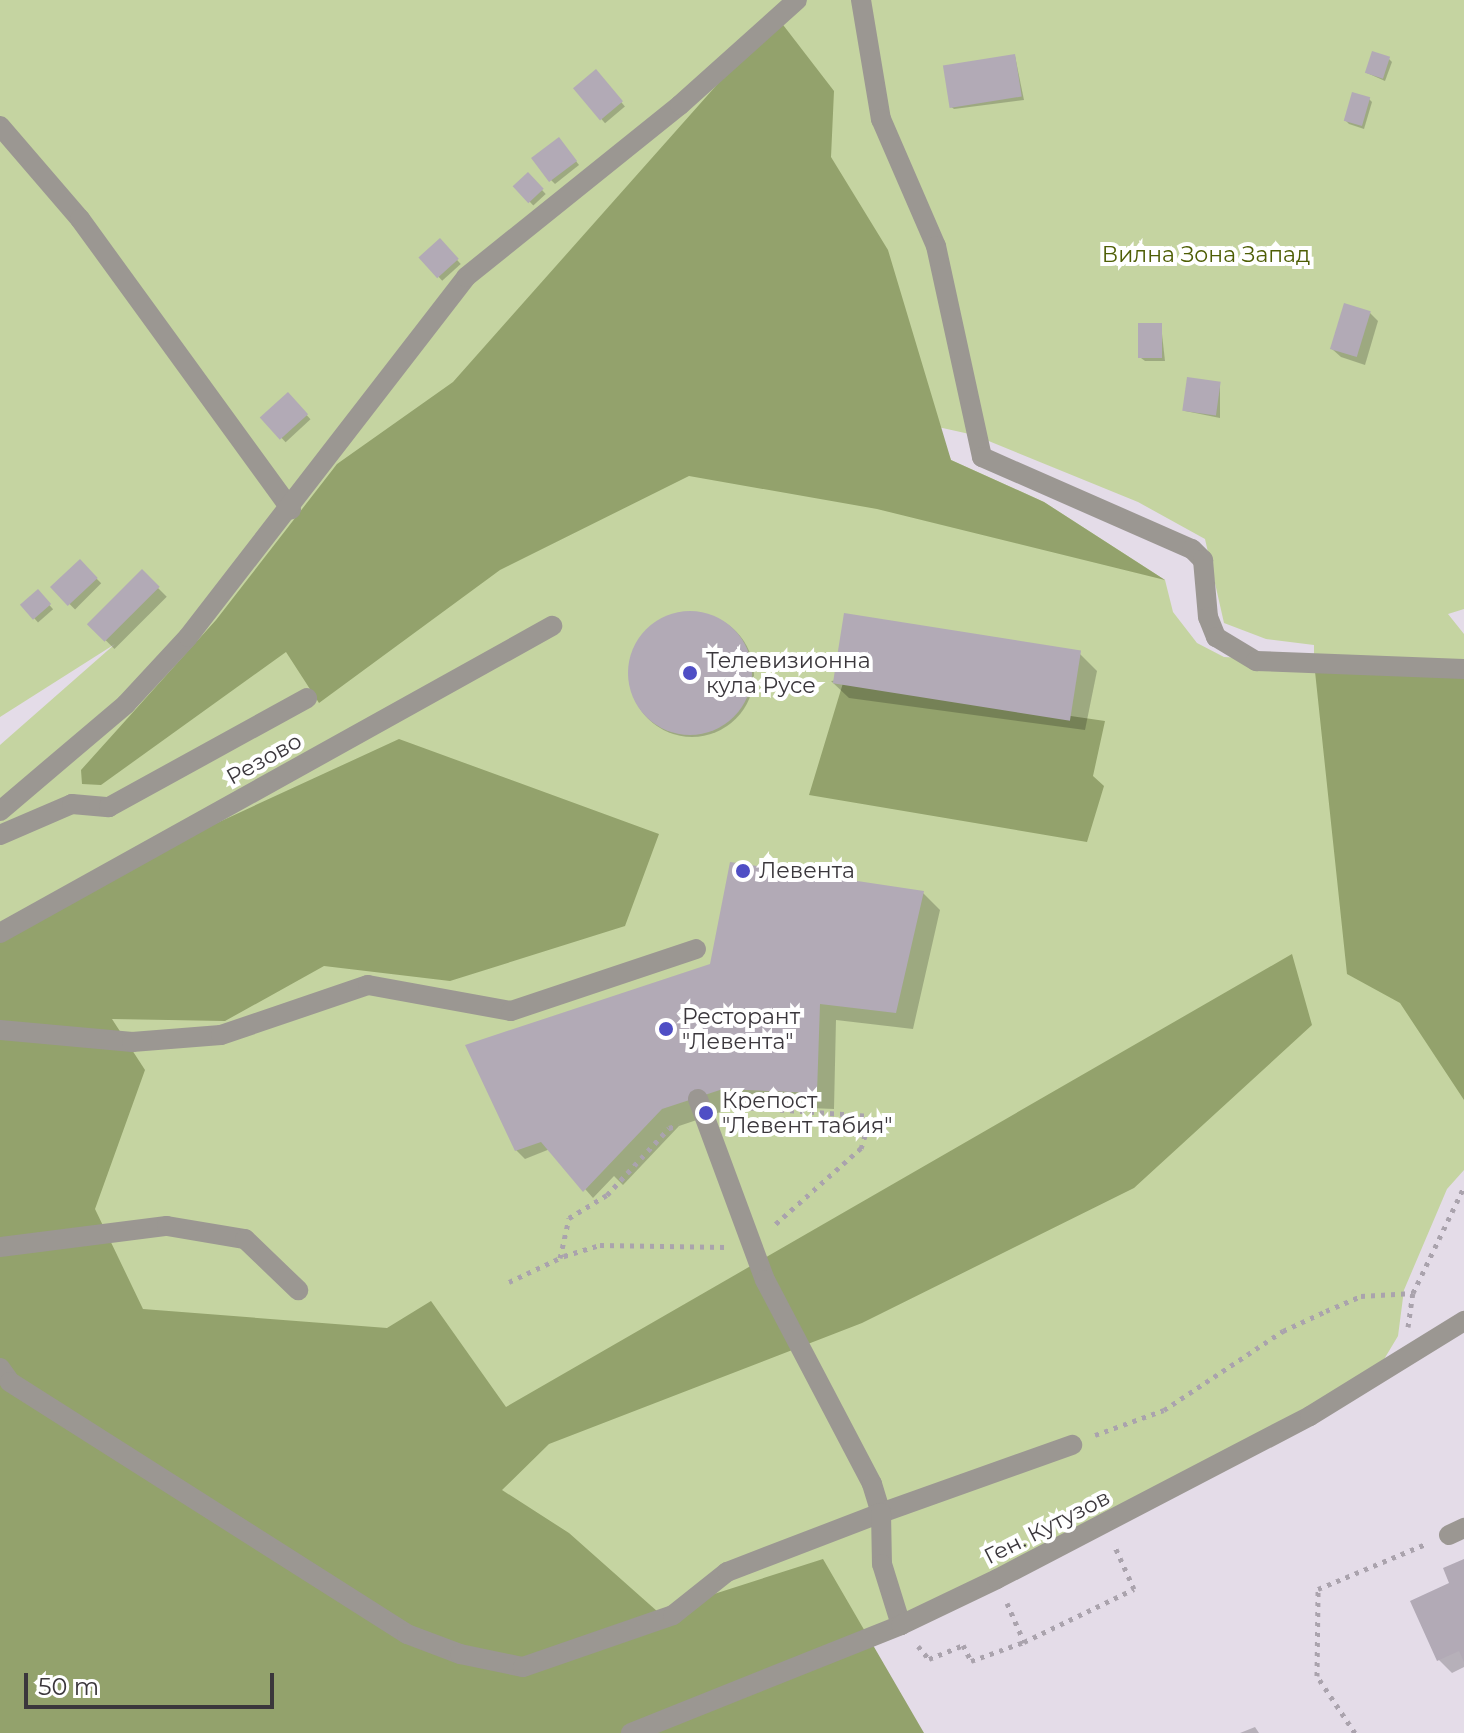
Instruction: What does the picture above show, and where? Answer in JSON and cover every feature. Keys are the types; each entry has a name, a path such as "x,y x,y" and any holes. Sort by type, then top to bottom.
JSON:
{"street":[{"path":"0,811 126,704 291,509 466,277 680,105 797,0"},
{"path":"861,0 881,119 936,246 982,457 1192,549 1203,560 1208,617 1216,637 1256,661 1464,669"},
{"path":"0,126 80,219 291,509"},
{"name":"Резово","path":"0,933 552,626"},
{"path":"0,835 72,804 109,807 307,698"},
{"path":"0,1030 132,1042 221,1035 368,985 511,1011 696,949"},
{"path":"701,1108 759,1264 856,1459 872,1484 881,1513 882,1564 901,1625"},
{"path":"0,1247 167,1226 245,1239 298,1290"},
{"name":"Ген. Кутузов","path":"631,1733 901,1625 997,1579 1407,1360 1464,1321"},
{"path":"0,1368 10,1382 407,1634 502,1664 523,1667 673,1615 727,1572 1072,1445"}],"path":[{"path":"509,1282 560,1258 600,1245 729,1247 759,1264 765,1234 861,1148 871,1116 730,1105 701,1108 669,1128 607,1195 569,1218 560,1258"},
{"path":"1407,1360 1413,1293 1464,1187"},
{"path":"1072,1445 1164,1410 1283,1331 1326,1311 1361,1296 1413,1293"},
{"path":"901,1625 929,1659 963,1645 971,1661 1024,1642 1134,1589 1105,1524"},
{"path":"1355,1733 1317,1676 1318,1589 1457,1531"},
{"path":"997,1579 1024,1642"}],"green space":[{"name":"Вилна Зона Запад","path":"0,0 1464,0 1464,609 1448,614 1464,634 1464,1170 1447,1189 1404,1290 1398,1336 1371,1381 901,1625 0,1733 0,745 115,644 0,717","holes":["938,427 974,435 1138,502 1205,539 1224,623 1266,639 1314,645 1314,662 1224,657 1197,643 1173,612 1165,580 1044,502 951,460"]},
{"path":"777,17 834,91 831,157 888,250 951,460 1044,502 1165,580 877,509 689,476 500,570 319,703 286,652 101,785 82,784 81,770 216,620 337,464 453,382"},
{"path":"1314,662 1464,670 1464,1100 1400,1003 1347,974"},
{"path":"843,683 1105,721 1093,776 1104,786 1087,842 809,795"},
{"path":"399,739 659,834 625,926 450,981 324,966 225,1021 112,1019 145,1070 95,1209 143,1309 387,1328 431,1301 506,1407 1292,954 1312,1025 1134,1188 862,1323 549,1444 502,1490 569,1533 658,1612 823,1559 924,1733 0,1733 0,923"}],"building":[{"path":"1372,51 1390,57 1383,79 1365,73"},
{"path":"1015,54 1022,96 950,108 943,65"},
{"path":"596,69 623,101 600,120 573,88"},
{"path":"1352,92 1370,97 1362,126 1344,121"},
{"path":"559,137 577,161 549,182 531,158"},
{"path":"528,172 544,189 528,203 513,186"},
{"path":"440,238 459,259 437,278 418,257"},
{"path":"1344,303 1371,311 1357,357 1330,349"},
{"path":"1138,323 1162,323 1162,358 1138,358"},
{"path":"1187,377 1221,382 1216,415 1182,411"},
{"path":"288,392 308,414 280,440 260,417"},
{"path":"80,559 98,578 68,606 50,587"},
{"path":"142,569 160,587 105,642 87,624"},
{"path":"38,589 51,604 33,620 20,605"},
{"name":"Телевизионна кула Русе","path":"690,611 714,616 734,629 747,649 752,673 747,697 734,717 714,730 690,735 666,730 646,717 633,697 628,673 633,649 646,629 666,616"},
{"name":"Телевизионна кула Русе","path":"844,613 1081,651 1070,721 833,683"},
{"name":"Ресторант \"Левента\"","path":"730,862 924,891 896,1013 820,1004 817,1093 723,1089 662,1109 583,1192 541,1142 515,1151 465,1045 710,964"},
{"path":"1464,1559 1464,1662 1459,1651 1437,1661 1410,1601 1449,1583 1443,1568"}],"place":[{"name":"Телевизионна кула Русе","path":"690,673"},
{"name":"Левента","path":"743,871"},
{"name":"Ресторант \"Левента\"","path":"666,1029"},
{"name":"Крепост \"Левент табия\"","path":"706,1113"}]}
